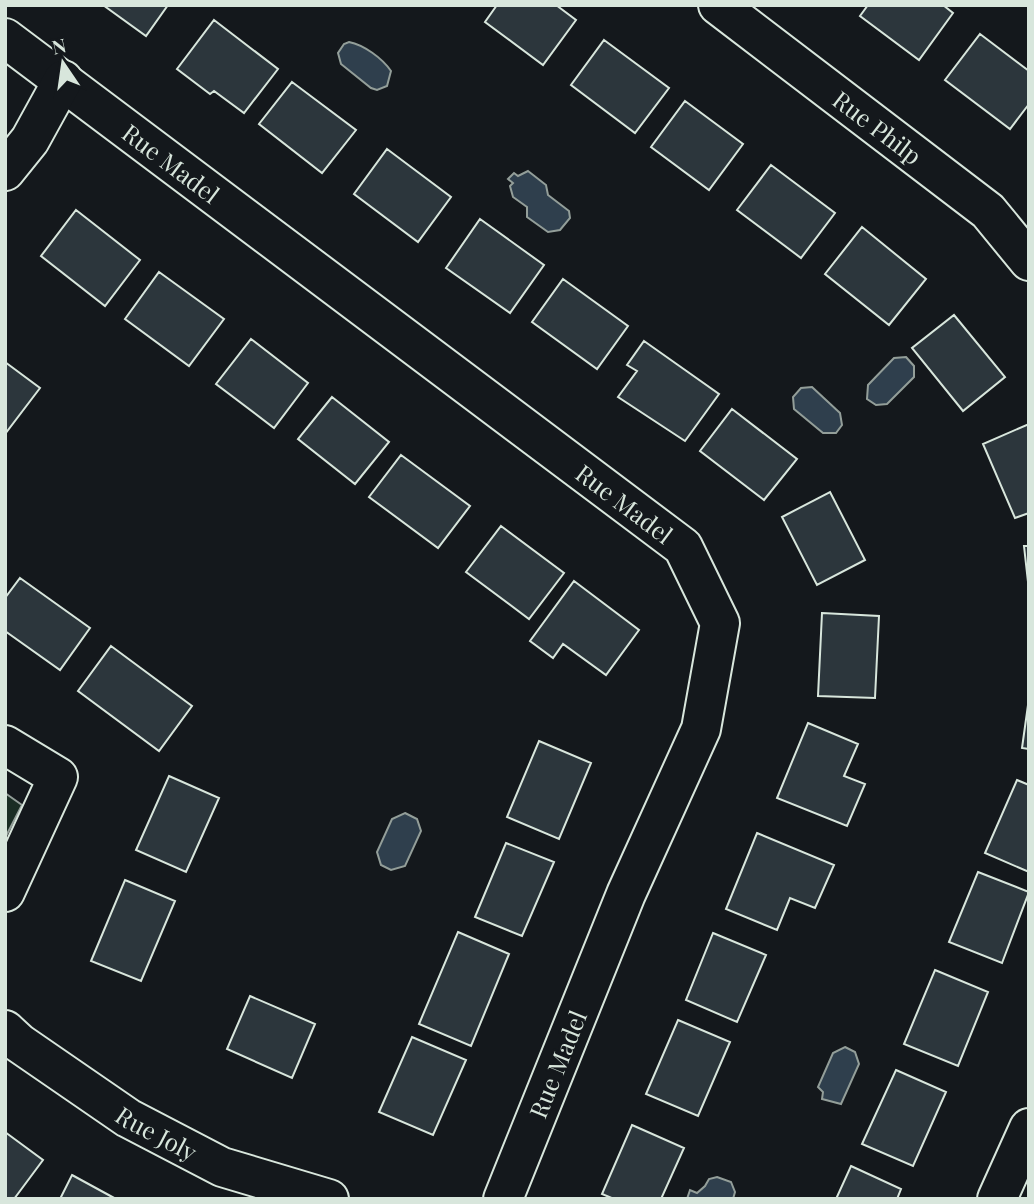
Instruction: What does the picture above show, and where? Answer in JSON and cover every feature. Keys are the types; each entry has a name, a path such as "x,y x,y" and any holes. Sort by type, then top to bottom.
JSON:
{"street":[{"name":"Rue Philp","path":"718,5 988,211 1029,261"},
{"name":"Rue Madel","path":"5,38 683,547 720,624 701,729 626,894 503,1199"},
{"path":"5,171 30,141 62,80"},
{"path":"5,745 58,777 5,892"},
{"name":"Rue Joly","path":"5,1030 19,1043 128,1118 222,1167 329,1199"},
{"path":"997,1199 1029,1128"}],"green space":[{"path":"5,793 22,805 5,838"}],"water":[{"path":"349,42 367,49 387,66 391,71 387,86 377,90 371,88 341,64 338,53 344,44"},
{"path":"528,171 546,185 548,195 569,211 570,218 560,230 548,232 527,217 527,207 513,197 510,186 513,183 508,179 514,173 518,176"},
{"path":"906,357 914,366 914,377 887,404 876,405 867,399 868,385 894,358"},
{"path":"812,387 840,413 842,425 836,433 823,433 794,409 793,397 801,388"},
{"path":"405,813 417,819 421,831 405,866 391,870 381,865 377,852 392,819"},
{"path":"845,1047 855,1052 859,1064 841,1104 822,1099 823,1092 818,1087 833,1053"},
{"path":"717,1177 731,1182 735,1192 733,1199 687,1199 690,1190 697,1193 709,1179"}],"building":[{"path":"103,5 168,5 146,36"},
{"path":"497,5 556,5 576,20 543,65 485,22"},
{"path":"868,5 943,5 953,13 919,60 860,16"},
{"path":"214,20 278,69 244,113 214,91 210,94 177,69"},
{"path":"980,34 1029,71 1029,104 1010,129 945,80"},
{"path":"604,40 669,88 635,133 571,85"},
{"path":"292,82 356,130 322,173 259,124"},
{"path":"685,101 743,144 709,190 651,147"},
{"path":"387,149 451,197 418,242 354,194"},
{"path":"771,165 835,213 801,258 737,210"},
{"path":"76,210 140,260 105,306 41,256"},
{"path":"480,219 544,265 510,313 446,268"},
{"path":"862,227 926,279 889,325 825,274"},
{"path":"159,272 224,319 189,366 125,319"},
{"path":"563,279 628,326 597,369 532,322"},
{"path":"954,315 1005,377 963,411 912,348"},
{"path":"251,339 308,383 274,428 216,384"},
{"path":"644,341 719,394 685,441 618,397 637,371 627,365"},
{"path":"5,362 40,388 5,434"},
{"path":"332,397 389,442 355,484 298,439"},
{"path":"732,409 797,459 764,500 700,451"},
{"path":"1029,424 1029,513 1015,518 983,444"},
{"path":"401,455 470,506 438,548 369,497"},
{"path":"830,492 865,560 817,585 782,517"},
{"path":"501,526 564,573 529,619 466,572"},
{"path":"1024,546 1029,546 1029,591"},
{"path":"20,578 90,628 60,670 5,631 5,598"},
{"path":"574,581 639,630 606,675 563,644 553,658 530,641"},
{"path":"822,613 879,616 875,698 818,696"},
{"path":"111,646 192,706 159,751 78,691"},
{"path":"1029,698 1029,749 1022,748"},
{"path":"808,723 858,744 844,776 865,784 847,826 777,798"},
{"path":"539,741 591,763 559,839 507,817"},
{"path":"169,776 219,798 186,872 136,850"},
{"path":"1017,780 1029,785 1029,872 985,853"},
{"path":"757,833 834,865 815,908 790,898 777,930 726,909"},
{"path":"506,843 554,862 522,936 475,917"},
{"path":"978,872 1029,892 1002,963 949,942"},
{"path":"125,880 175,901 141,981 91,961"},
{"path":"458,932 509,954 471,1046 419,1024"},
{"path":"713,933 766,955 737,1022 686,1000"},
{"path":"935,970 988,992 958,1066 904,1044"},
{"path":"250,996 315,1024 292,1078 227,1049"},
{"path":"678,1020 730,1042 698,1116 646,1094"},
{"path":"412,1037 466,1060 433,1135 379,1112"},
{"path":"896,1070 946,1092 913,1166 862,1144"},
{"path":"632,1125 684,1148 661,1199 614,1199 602,1194"},
{"path":"5,1132 43,1160 14,1199 5,1199"},
{"path":"851,1166 901,1189 897,1199 836,1199"},
{"path":"72,1175 116,1199 60,1199"}]}
